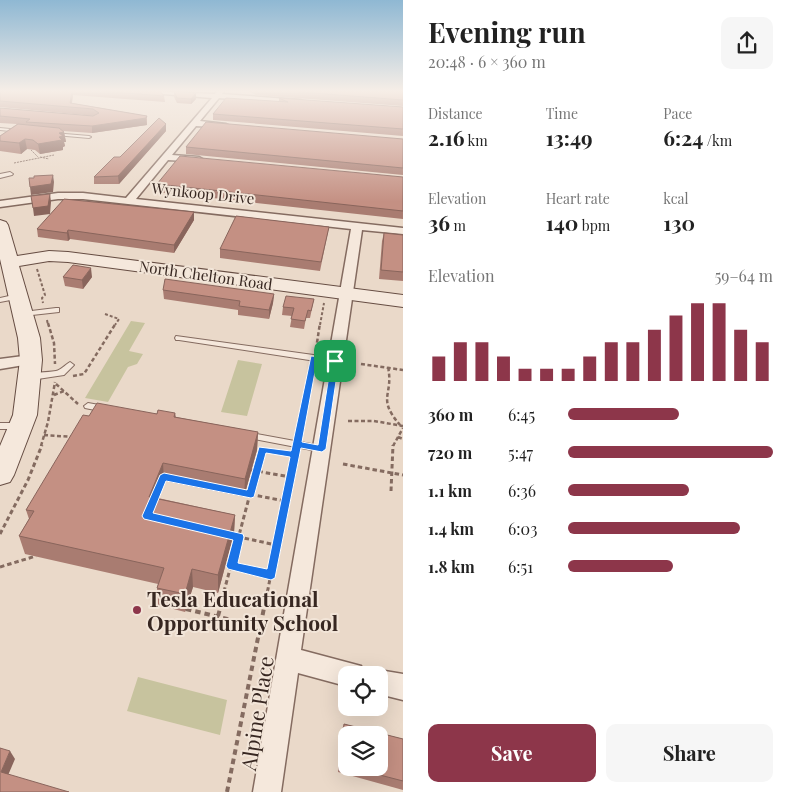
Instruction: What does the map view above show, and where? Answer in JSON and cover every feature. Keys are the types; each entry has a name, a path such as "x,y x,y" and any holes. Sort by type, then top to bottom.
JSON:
{"main road":[{"path":"0,225 10,262 14,303 31,368 11,426 0,475"},
{"name":"North Chelton Road","path":"10,262 49,256 68,256 403,301"}],"street":[{"path":"130,200 190,128"},
{"path":"166,157 207,161"},
{"name":"Wynkoop Drive","path":"0,204 71,196 130,200 403,231"},
{"name":"Alpine Place","path":"267,792 357,226"},
{"path":"0,364 31,368"},
{"path":"288,659 338,672"},
{"path":"388,684 403,687"}],"lane":[{"path":"0,129 27,131"},
{"path":"45,133 89,137"},
{"path":"0,176 10,174"},
{"path":"14,303 56,310"},
{"path":"179,338 335,361"},
{"path":"31,368 61,373 70,365"},
{"path":"88,406 117,411"},
{"path":"240,434 322,449"}],"path":[{"path":"31,150 39,157 49,159"},
{"path":"14,163 39,157 54,156"},
{"path":"228,792 324,301"},
{"path":"65,377 84,374 119,319 105,314"},
{"path":"361,364 403,370"},
{"path":"388,367 391,380 385,401 389,412 402,426"},
{"path":"54,395 64,391"},
{"path":"348,421 374,421 402,426"},
{"path":"392,491 393,444 402,426"},
{"path":"44,435 74,437"},
{"path":"398,437 403,439"},
{"path":"252,447 270,450"},
{"path":"218,616 262,449"},
{"path":"287,453 295,455"},
{"path":"343,464 403,475"},
{"path":"251,470 290,478"},
{"path":"241,492 285,501"},
{"path":"221,533 277,545"},
{"path":"0,567 36,556"},
{"path":"226,564 271,575"},
{"path":"186,608 260,627"}],"shaded area":[{"path":"131,321 145,323 129,351 143,354 137,364 128,367 108,402 85,398"},
{"path":"238,360 262,364 247,416 221,412"},
{"path":"138,677 227,700 220,735 127,711"}],"building":[{"path":"12,128 59,128 64,132 59,133 63,136 59,137 62,140 38,144 33,140 25,139 19,143 0,141 0,136"},
{"path":"149,128 162,128 118,176 94,177 114,157 120,157"},
{"path":"201,128 275,128 403,139 403,168 186,147"},
{"path":"180,156 403,177 403,211 157,184"},
{"path":"53,175 51,184 30,187 29,178"},
{"path":"50,194 48,206 33,208 31,196"},
{"path":"64,199 194,212 174,245 68,230 67,233 37,229"},
{"path":"236,216 329,227 321,262 220,249"},
{"path":"384,233 403,235 403,272 381,270"},
{"path":"73,265 91,268 82,280 63,277"},
{"path":"165,279 274,294 269,310 239,306 240,301 163,290"},
{"path":"286,296 314,299 311,311 308,310 305,321 291,319 294,308 283,307"},
{"path":"97,403 157,414 158,410 175,413 174,417 258,432 245,479 163,463 149,497 235,515 218,575 192,569 185,594 157,588 164,568 19,536 34,511 26,510 83,415 89,416"},
{"path":"388,735 403,739 403,781 384,776 388,776"},
{"path":"0,748 10,751 1,772 69,792 0,792"}],"place":[{"name":"Tesla Educational Opportunity School","path":"137,610"}],"route":[{"path":"335,361 314,358 295,455 262,449 251,494 164,477 147,516 239,537 231,566 271,575 285,501 297,444 322,449 335,361"}]}
